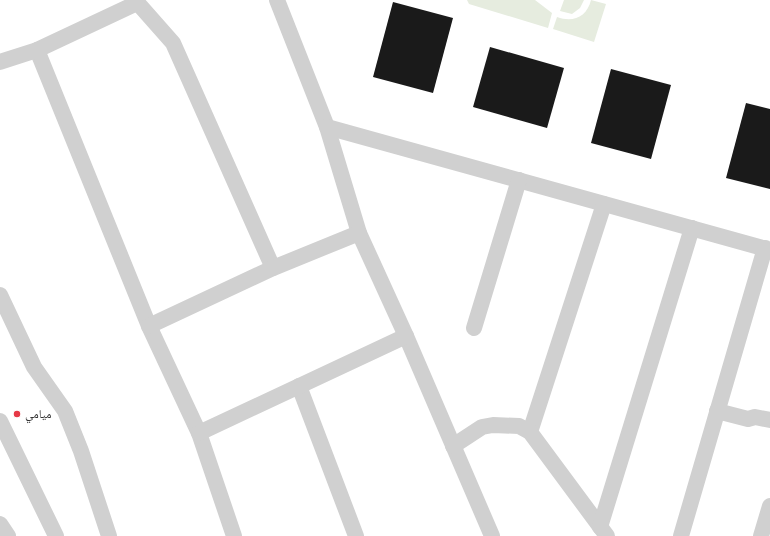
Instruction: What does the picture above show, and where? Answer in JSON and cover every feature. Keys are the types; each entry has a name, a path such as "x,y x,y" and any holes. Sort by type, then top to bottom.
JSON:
{"street":[{"path":"277,0 327,127 359,233 406,336 492,536"},
{"path":"0,62 37,50 136,2 173,44 273,268"},
{"path":"37,50 149,326 199,433 234,536"},
{"path":"327,127 767,249 717,411 681,536"},
{"path":"474,328 518,180"},
{"path":"530,432 604,204"},
{"path":"604,531 692,228"},
{"path":"149,326 273,268 359,233"},
{"path":"0,295 34,367 64,411 81,451 109,536"},
{"path":"199,433 406,336"},
{"path":"299,386 356,536"},
{"path":"717,411 748,419 755,417 770,420"},
{"path":"0,421 56,536"},
{"path":"453,446 482,427 493,425 519,426 530,432 604,531"},
{"path":"761,536 770,506"},
{"path":"0,524 8,536"}],"shaded area":[{"path":"467,0 535,0 552,13 548,28 469,4"},
{"path":"564,0 584,0 580,8 572,14 560,11"},
{"path":"591,0 606,4 594,42 553,29 557,17 563,19 574,19 578,17 586,11"}],"building":[{"path":"393,2 453,18 433,93 373,77"},
{"path":"490,47 564,68 547,128 473,107"},
{"path":"611,69 671,85 651,159 591,143"},
{"path":"746,103 770,109 770,189 726,178"}],"place":[{"name":"ميامي","path":"17,414"}]}
